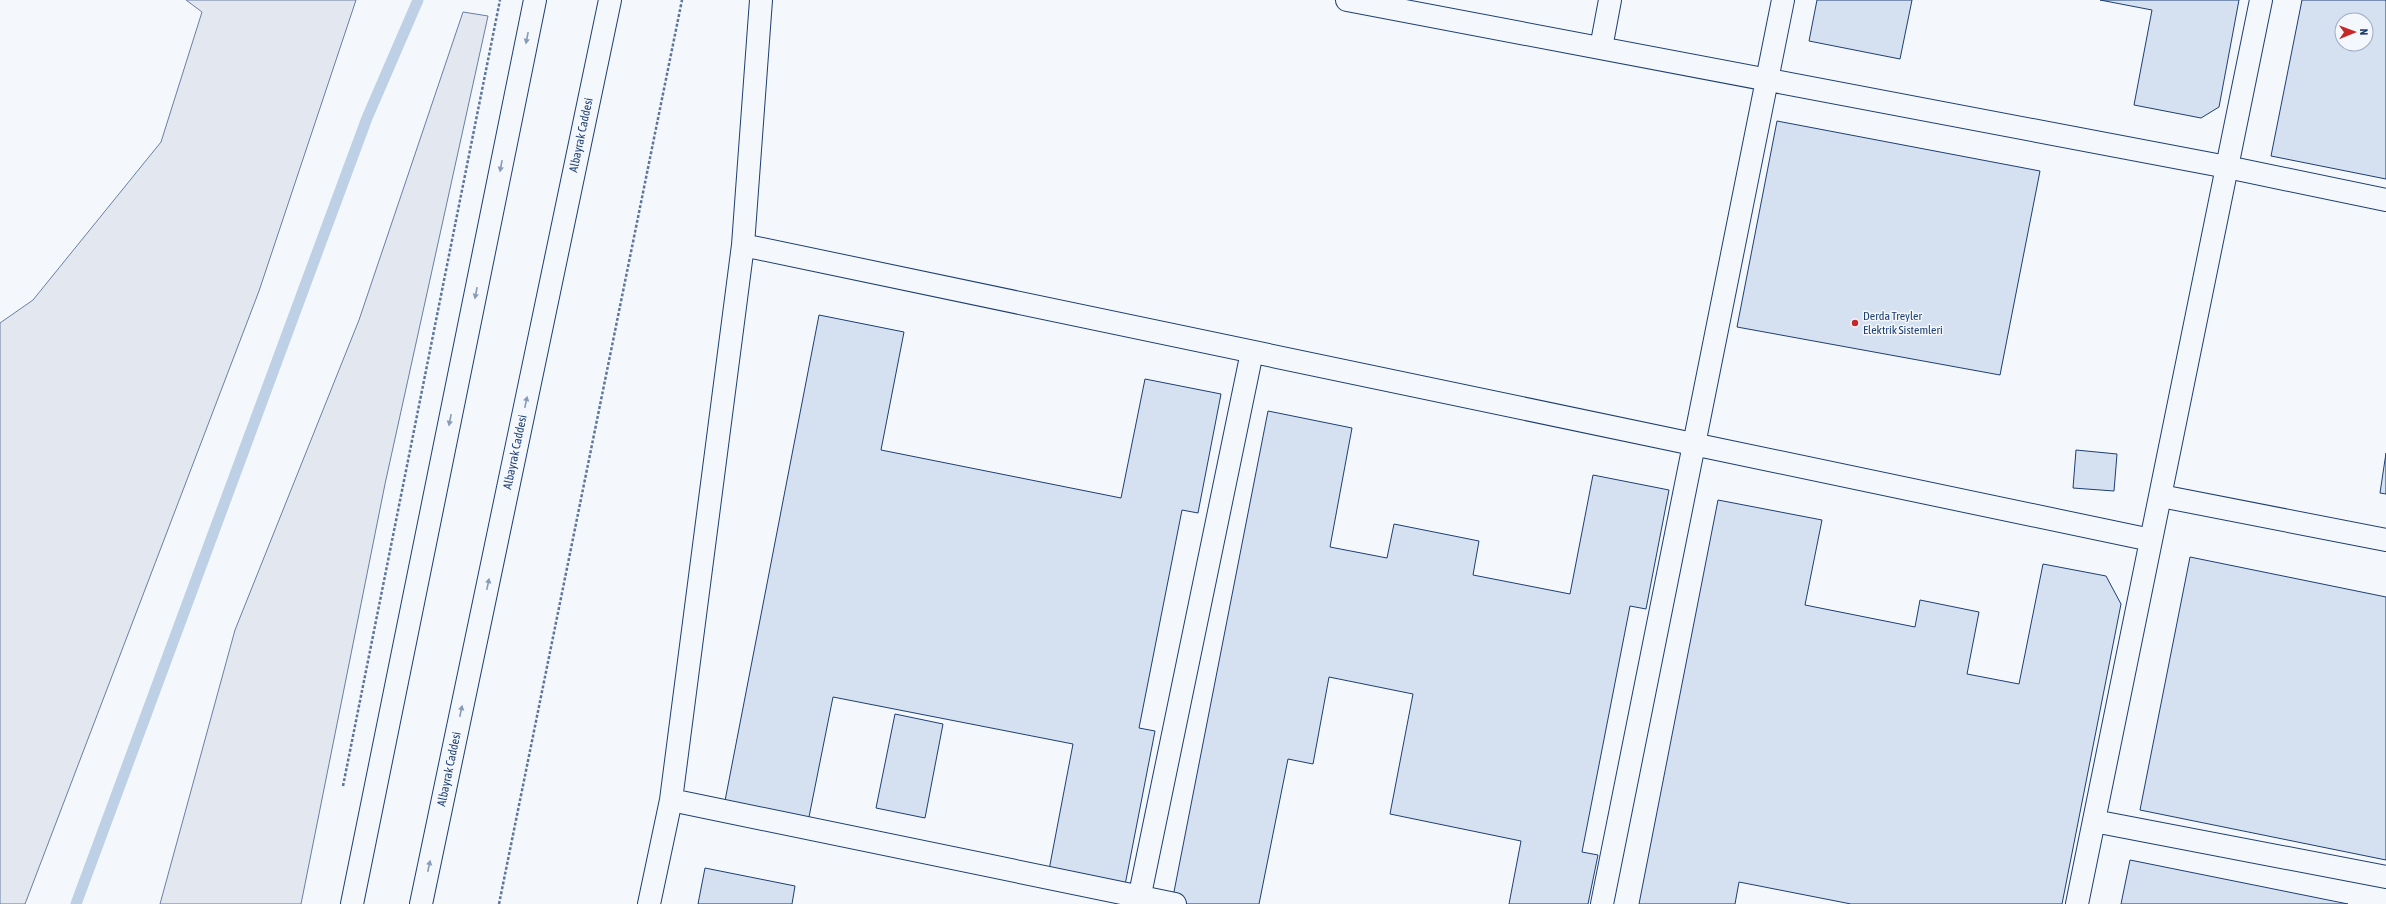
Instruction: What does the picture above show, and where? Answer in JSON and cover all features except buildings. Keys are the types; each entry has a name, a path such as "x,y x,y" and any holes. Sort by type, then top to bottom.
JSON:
{"street":[{"path":"352,904 535,0"},
{"name":"Albayrak Caddesi","path":"421,904 610,0"},
{"path":"649,904 671,800 743,245 761,0"},
{"path":"1347,0 2227,168 2386,200"},
{"path":"1601,48 1610,0"},
{"path":"1602,904 1783,0"},
{"path":"2078,904 2261,0"},
{"path":"743,245 2151,540"},
{"path":"1139,900 1252,352"},
{"path":"2160,496 2386,540"},
{"path":"671,800 1139,900 1176,904"},
{"path":"2094,821 2386,877"}],"path":[{"path":"343,788 500,0"},
{"path":"499,904 682,0"}],"shaded area":[{"path":"186,0 356,0 259,291 25,904 0,904 0,323 33,300 161,142 202,12"},
{"path":"463,12 488,16 385,484 301,904 160,904 235,630 359,320"}],"waterway":[{"path":"76,904 367,118 418,0"}],"place":[{"name":"Derda Treyler Elektrik Sistemleri","path":"1855,323"}]}
